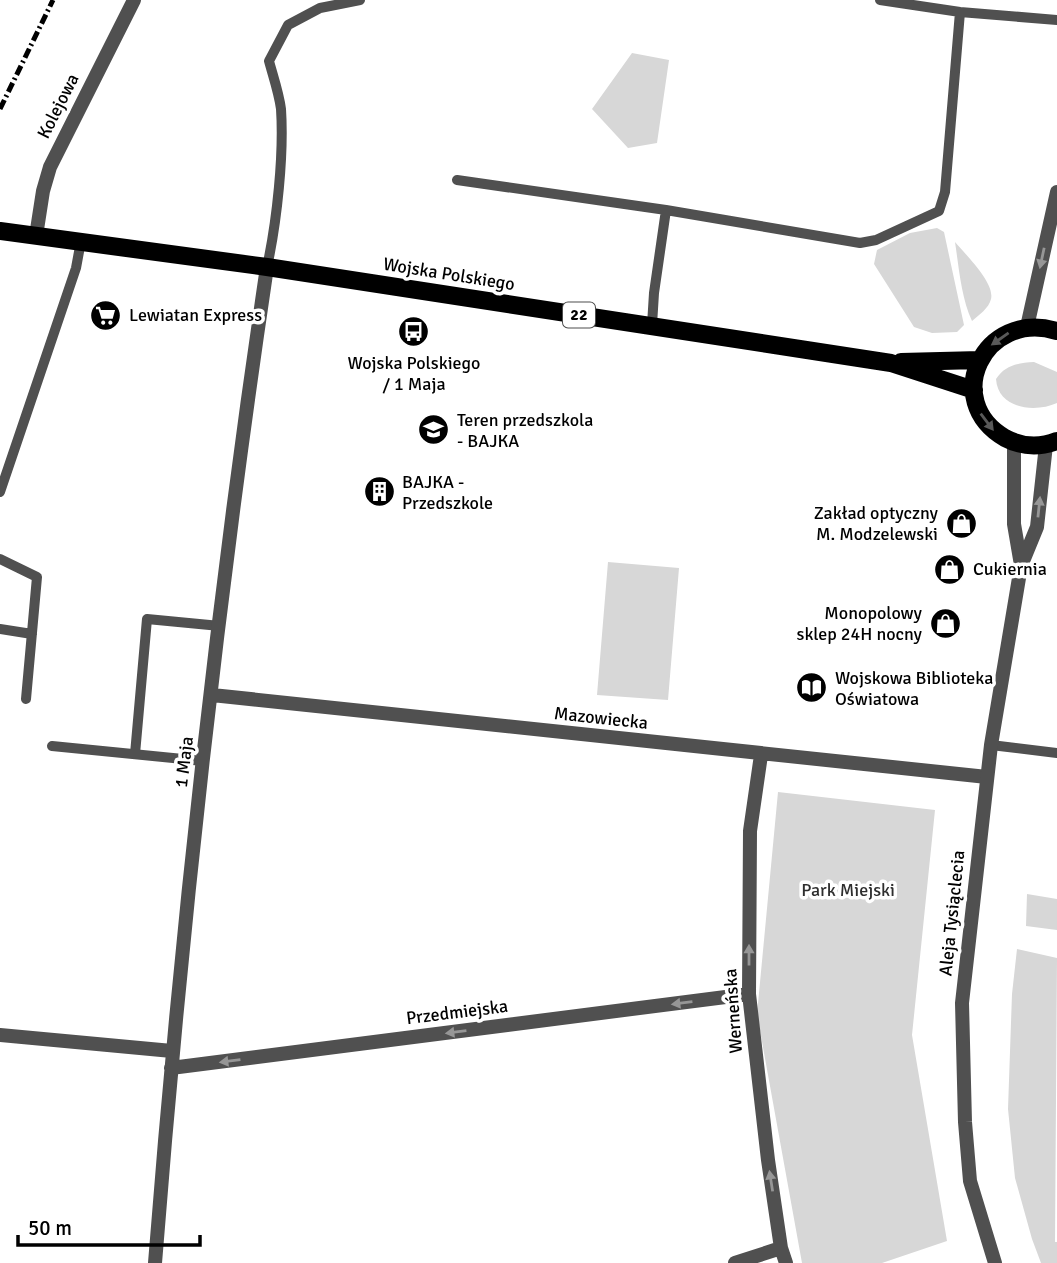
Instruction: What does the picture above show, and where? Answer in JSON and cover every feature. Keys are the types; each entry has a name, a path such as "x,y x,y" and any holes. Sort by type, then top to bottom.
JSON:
{"main road":[{"name":"Wojska Polskiego","path":"0,231 267,267 891,363 974,390"},
{"path":"1052,443 1030,446 1014,443 994,431 980,412 974,390 975,374 980,360 992,344 1008,332 1027,327 1057,331"},
{"name":"Wojska Polskiego","path":"891,363 980,360"}],"street":[{"name":"Kolejowa","path":"36,236 50,167 134,0"},
{"path":"1027,327 1057,192"},
{"name":"1 Maja","path":"155,1263 172,1051 203,761 267,267"},
{"name":"Aleja Tysiąclecia","path":"1014,443 1014,524 1021,566"},
{"name":"Aleja Tysiąclecia","path":"995,1263 970,1181 965,1122 962,1003 991,745 1021,566 1037,527 1052,443"},
{"name":"Mazowiecka","path":"212,695 987,777"},
{"name":"Werneńska","path":"761,755 750,831 749,995 768,1160 781,1248 786,1263"},
{"name":"Przedmiejska","path":"171,1068 749,995"},
{"path":"0,1035 172,1051"},
{"path":"735,1263 781,1248"}],"lane":[{"path":"267,267 282,145 280,106 269,61 288,25 320,8 360,0"},
{"path":"880,0 960,12 1057,20"},
{"path":"457,180 666,210 860,243 876,240 939,211 945,192 960,12"},
{"path":"652,325 666,210"},
{"path":"0,492 76,268 81,241"},
{"path":"0,559 37,577 26,699"},
{"path":"135,754 147,619 220,626"},
{"path":"0,629 32,634"},
{"path":"991,745 1057,753"},
{"path":"52,746 203,761"}],"green space":[{"path":"632,53 669,60 657,143 628,148 592,109"},
{"path":"937,228 944,232 964,325 957,332 932,333 914,327 874,264 877,250 910,233"},
{"path":"955,242 979,269 991,292 988,305 972,321 963,292"},
{"path":"1034,362 1057,372 1057,403 1038,408 1019,406 1003,397 998,389 996,379 1003,371 1017,364"},
{"path":"608,562 679,568 668,700 597,695"},
{"name":"Park Miejski","path":"778,792 935,810 912,1035 947,1241 882,1263 802,1263 757,1014"},
{"path":"1027,894 1057,899 1057,930 1026,926"},
{"path":"1017,949 1057,958 1057,1263 1041,1263 1015,1178 1008,1109 1012,994"}],"railway":[{"path":"0,109 53,0"}],"place":[{"name":"Lewiatan Express","path":"106,315"},
{"name":"Wojska Polskiego / 1 Maja","path":"414,332"},
{"name":"Teren przedszkola - BAJKA","path":"434,430"},
{"name":"BAJKA - Przedszkole","path":"379,492"},
{"name":"Zakład optyczny M. Modzelewski","path":"961,523"},
{"name":"Cukiernia","path":"950,569"},
{"name":"Monopolowy sklep 24H nocny","path":"945,623"},
{"name":"Wojskowa Biblioteka Oświatowa","path":"812,688"}]}
